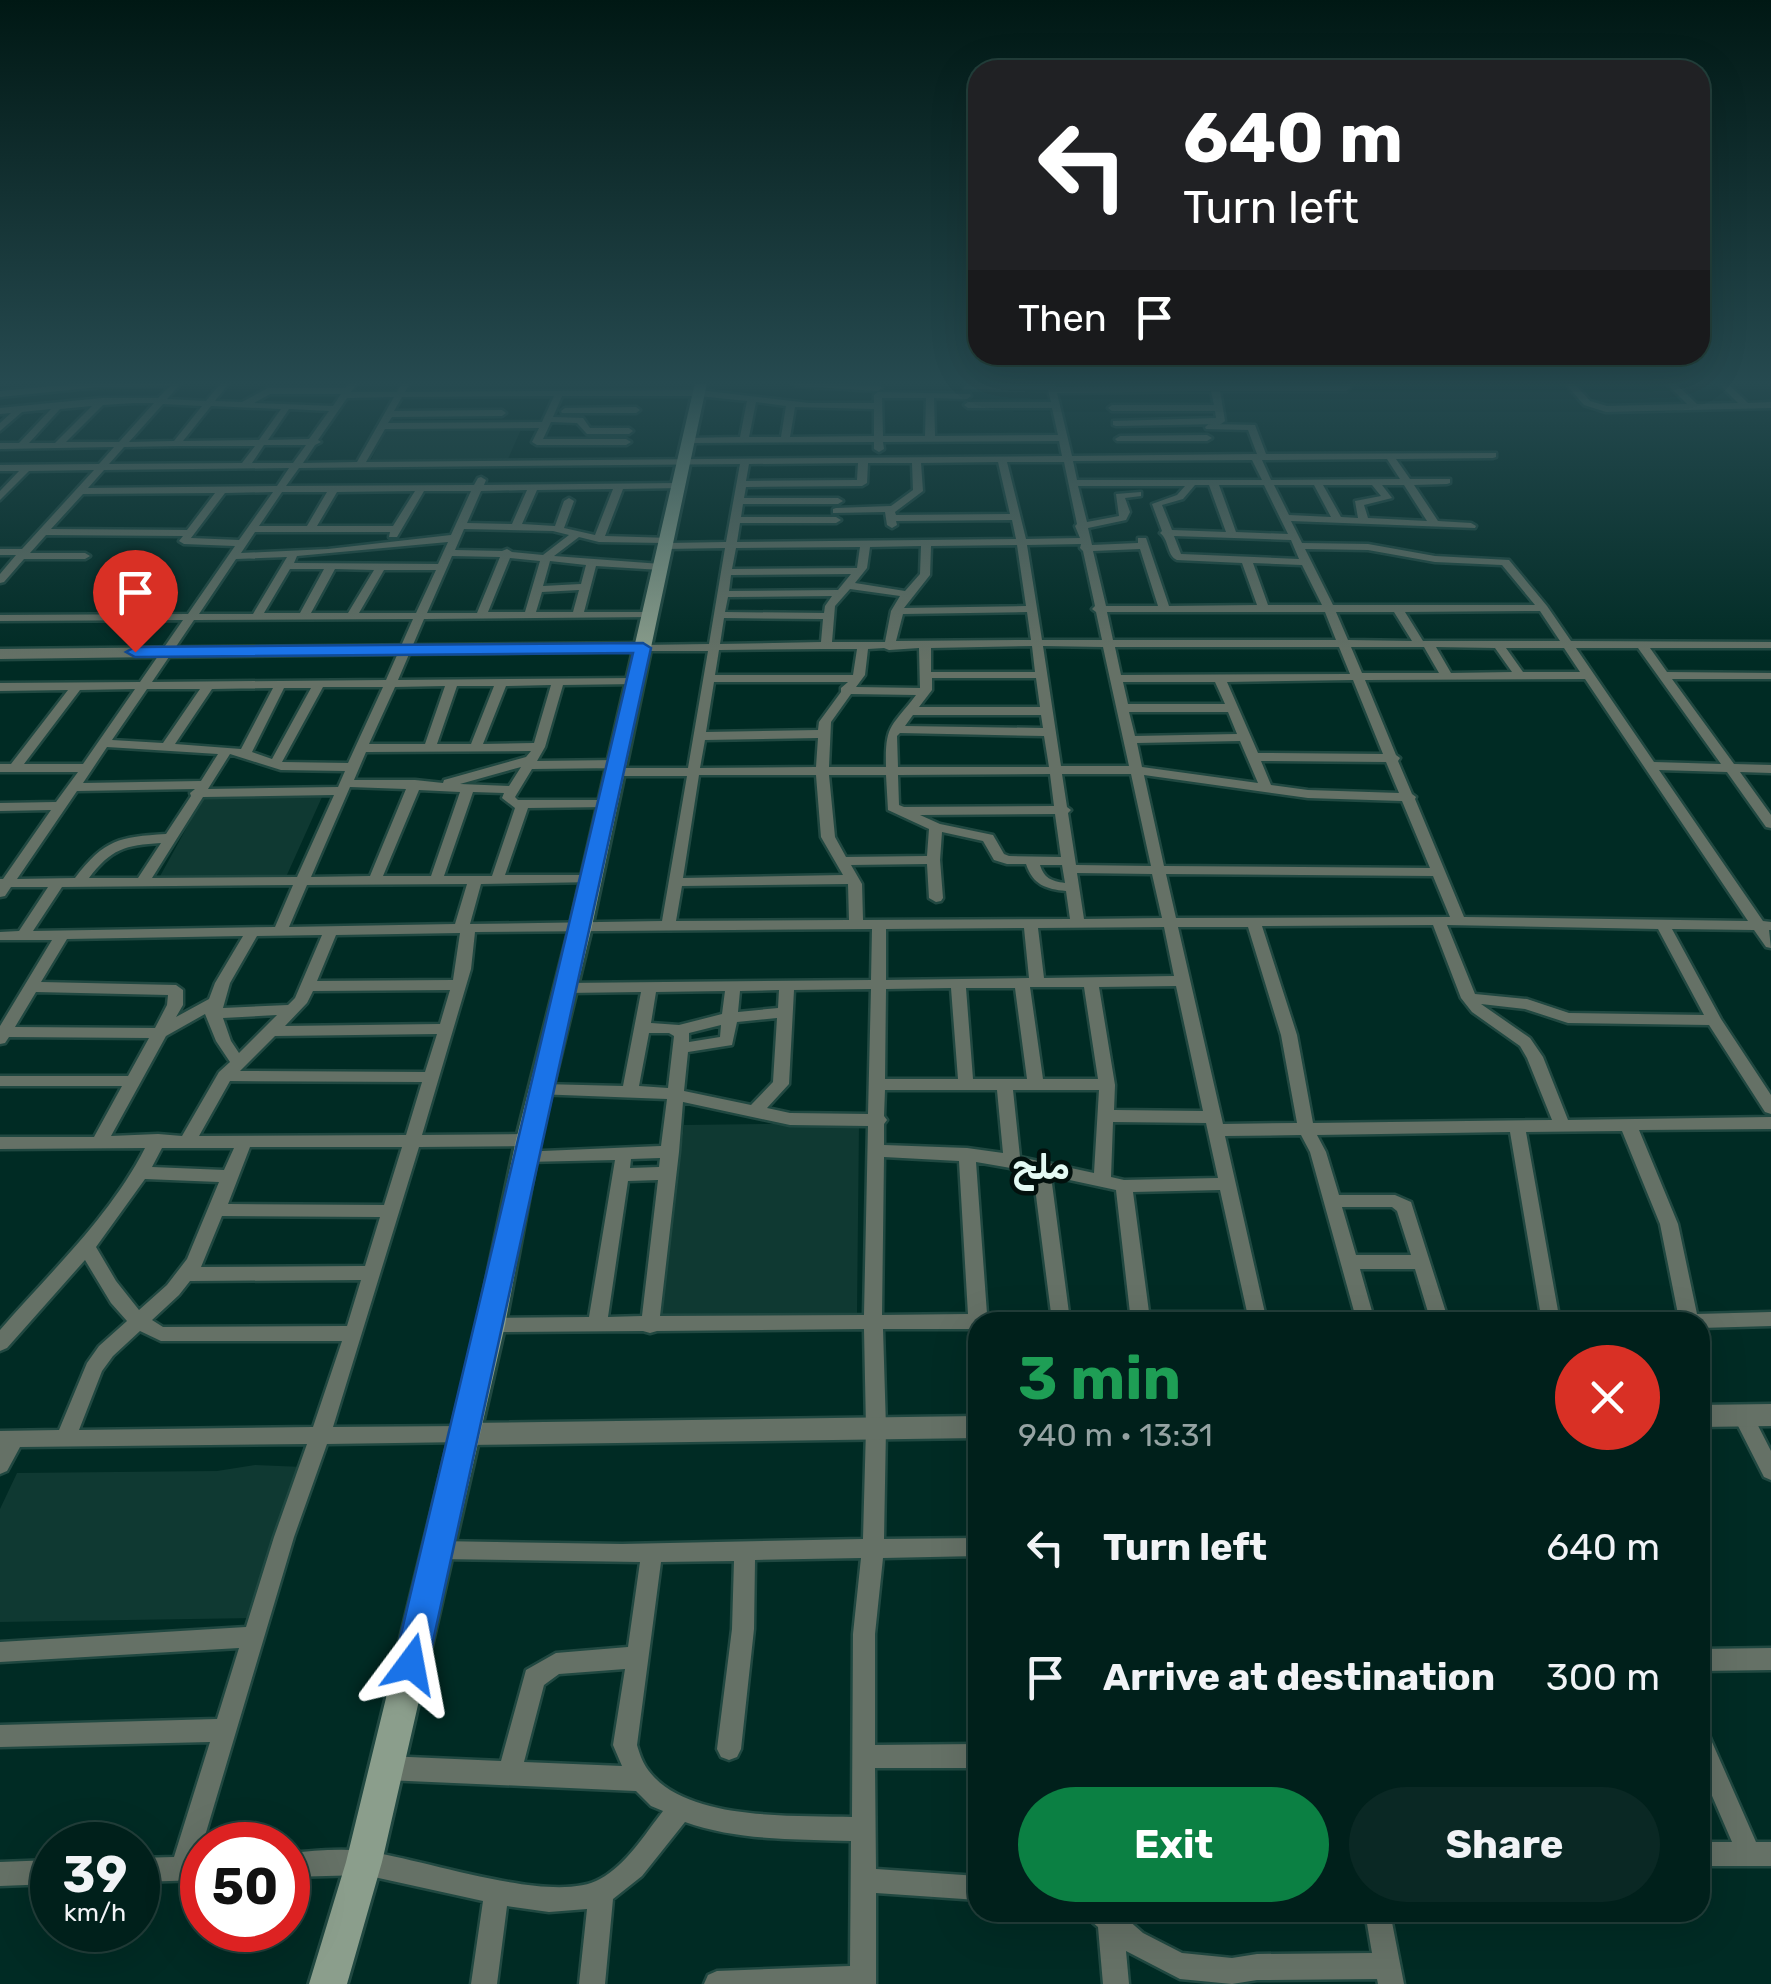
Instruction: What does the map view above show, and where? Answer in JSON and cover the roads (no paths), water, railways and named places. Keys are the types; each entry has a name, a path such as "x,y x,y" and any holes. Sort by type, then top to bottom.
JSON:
{"main road":[{"path":"328,1984 364,1862 491,1325 527,1148 592,879 681,476"}],"street":[{"path":"0,580 93,476"},
{"path":"2,886 290,476"},
{"path":"279,933 483,476"},
{"path":"668,926 703,736 713,648 726,594 743,476"},
{"path":"741,484 839,484 864,482 864,476"},
{"path":"890,544 892,514 918,491 917,476"},
{"path":"1006,476 1022,542 1059,770 1078,925"},
{"path":"1071,476 1097,608 1255,1312"},
{"path":"1267,476 1394,758 1459,921"},
{"path":"1403,476 1434,525"},
{"path":"1073,483 1447,481"},
{"path":"1193,482 1180,497 1156,504 1177,557 1306,562"},
{"path":"1213,482 1232,535"},
{"path":"1316,482 1338,520"},
{"path":"1364,521 1358,502 1387,498 1375,482"},
{"path":"833,544 839,484"},
{"path":"515,528 534,486"},
{"path":"600,539 619,486"},
{"path":"78,491 679,486"},
{"path":"389,543 422,487"},
{"path":"310,529 334,488"},
{"path":"222,490 184,541 243,543"},
{"path":"1083,539 1122,518 1125,512 1119,496 1138,494"},
{"path":"559,529 569,501"},
{"path":"740,501 837,511 1016,517"},
{"path":"736,520 837,511"},
{"path":"1286,518 1471,526"},
{"path":"235,556 294,554 515,528 559,529 600,539 734,546 1083,539 1143,543 1166,610"},
{"path":"253,529 396,530"},
{"path":"42,532 189,533"},
{"path":"530,614 546,557 578,533"},
{"path":"1165,533 1232,535 1368,547 1436,559 1504,562 1543,608 1765,926 1771,944"},
{"path":"889,646 896,611 905,594 926,575 926,543"},
{"path":"826,647 830,606 860,572 865,544"},
{"path":"0,552 85,556"},
{"path":"450,553 507,552 591,565 661,566"},
{"path":"482,614 507,552"},
{"path":"257,616 294,554"},
{"path":"1247,561 1264,609"},
{"path":"304,615 332,565"},
{"path":"578,613 591,565"},
{"path":"288,566 443,567"},
{"path":"353,614 381,566"},
{"path":"729,572 860,572"},
{"path":"537,589 586,587"},
{"path":"726,594 844,589 905,594"},
{"path":"1097,608 1543,608"},
{"path":"1398,609 1448,678"},
{"path":"896,611 1032,610"},
{"path":"1206,610 1220,644"},
{"path":"0,618 423,613 650,615"},
{"path":"721,615 829,616"},
{"path":"0,654 1037,643 1771,646"},
{"path":"1498,644 1520,676"},
{"path":"1642,645 1771,824"},
{"path":"925,646 924,692 894,729 891,800 896,811 936,826 988,838 998,857 1158,871 1440,872"},
{"path":"856,926 855,884 828,837 822,734 829,713 856,679 862,647"},
{"path":"926,675 1042,675"},
{"path":"1116,679 1588,675"},
{"path":"1664,676 1771,676"},
{"path":"710,678 856,679"},
{"path":"1220,679 1266,788"},
{"path":"0,687 637,681"},
{"path":"430,747 452,683"},
{"path":"476,747 500,683"},
{"path":"558,683 532,757 510,802 608,803"},
{"path":"275,764 319,684"},
{"path":"245,753 280,685"},
{"path":"8,768 77,686"},
{"path":"168,746 208,686"},
{"path":"846,690 924,692"},
{"path":"1122,708 1232,708"},
{"path":"909,711 1047,712"},
{"path":"894,729 1050,732"},
{"path":"703,736 822,734"},
{"path":"1128,740 1244,737"},
{"path":"106,743 227,750 275,764 352,768"},
{"path":"361,748 476,747 617,768 696,771 1134,770 1308,794 1410,797"},
{"path":"143,881 198,789 227,750"},
{"path":"435,786 532,757"},
{"path":"1253,757 1394,758"},
{"path":"1650,766 1771,770"},
{"path":"8,768 88,768"},
{"path":"72,787 198,789 414,784 513,790"},
{"path":"374,880 414,784"},
{"path":"436,880 468,788"},
{"path":"497,880 523,804"},
{"path":"0,807 56,806"},
{"path":"896,811 1064,810"},
{"path":"936,826 936,898"},
{"path":"79,882 102,851 114,842 170,838"},
{"path":"840,860 933,860"},
{"path":"1032,860 1036,878 1042,884 1071,887"},
{"path":"204,1822 254,1637 353,1333 458,985 475,879"},
{"path":"2,886 58,882 592,879"},
{"path":"677,882 850,879"},
{"path":"23,936 58,882"},
{"path":"0,936 581,926 1438,921 1765,926"},
{"path":"1438,921 1469,998 1477,1009 1525,1042 1535,1056 1562,1125"},
{"path":"1254,924 1289,1035 1306,1129 1318,1152 1363,1312"},
{"path":"1663,924 1714,1020 1771,1108"},
{"path":"1031,925 1036,1085"},
{"path":"717,1984 863,1981 864,1634 873,1549 876,1428 873,1321 880,1120 880,926"},
{"path":"188,1140 226,1076 291,1010 309,986 330,932"},
{"path":"238,1061 224,1043 212,1008 251,934"},
{"path":"2,1035 61,937"},
{"path":"566,988 1182,981"},
{"path":"958,983 966,1084"},
{"path":"1092,983 1108,1085 1102,1182"},
{"path":"309,986 458,985"},
{"path":"642,1028 680,1039 724,1043 733,986"},
{"path":"754,1112 782,1084 787,986"},
{"path":"33,987 174,988 174,1006 100,1141"},
{"path":"630,1091 649,987"},
{"path":"1469,998 1526,1004 1568,1018 1714,1020"},
{"path":"2,1035 158,1033 212,1008 291,1010"},
{"path":"680,1039 728,1018 786,1012"},
{"path":"269,1030 444,1029"},
{"path":"650,1326 680,1039"},
{"path":"226,1076 428,1077"},
{"path":"0,1080 133,1081"},
{"path":"879,1084 1108,1085"},
{"path":"1004,1084 1012,1160"},
{"path":"542,1090 677,1094 810,1122 880,1120"},
{"path":"1105,1116 1306,1129 1771,1122"},
{"path":"1628,1124 1669,1224 1687,1312"},
{"path":"1517,1126 1550,1312"},
{"path":"0,1343 51,1281 112,1220 143,1173 158,1140"},
{"path":"66,1438 94,1368 186,1274 245,1140"},
{"path":"0,1144 409,1141 671,1152"},
{"path":"878,1151 968,1154 1012,1160 1124,1186 1227,1184"},
{"path":"597,1325 624,1153"},
{"path":"968,1154 978,1312"},
{"path":"1041,1168 1059,1312"},
{"path":"143,1173 230,1176"},
{"path":"620,1175 668,1174"},
{"path":"1124,1186 1139,1312"},
{"path":"1330,1201 1400,1203 1437,1312"},
{"path":"216,1210 390,1211"},
{"path":"87,1248 108,1287 137,1324 177,1336 353,1333"},
{"path":"1350,1262 1422,1262"},
{"path":"186,1274 370,1273"},
{"path":"1710,1320 1771,1319"},
{"path":"491,1325 968,1320"},
{"path":"1710,1416 1771,1415"},
{"path":"1743,1416 1771,1471"},
{"path":"0,1465 7,1439 968,1427"},
{"path":"438,1550 652,1552 968,1547"},
{"path":"730,1750 743,1629 745,1550"},
{"path":"652,1552 626,1745 629,1765 680,1810 720,1822 864,1829"},
{"path":"0,1652 254,1637"},
{"path":"510,1772 534,1678 556,1664 639,1657"},
{"path":"1710,1660 1771,1659"},
{"path":"0,1736 227,1730"},
{"path":"864,1757 968,1756"},
{"path":"1710,1760 1760,1854 1710,1854"},
{"path":"386,1768 641,1779"},
{"path":"310,1864 364,1862 497,1890 570,1900 601,1893 624,1874 680,1810"},
{"path":"0,1874 30,1873"},
{"path":"864,1880 968,1887"},
{"path":"484,1984 497,1890"},
{"path":"592,1984 601,1893"},
{"path":"1106,1922 1116,1984"},
{"path":"1111,1922 1134,1942 1180,1966 1234,1978 1389,1975 1378,1922"}],"district":[{"name":"ملح","path":"1041,1167"}]}
